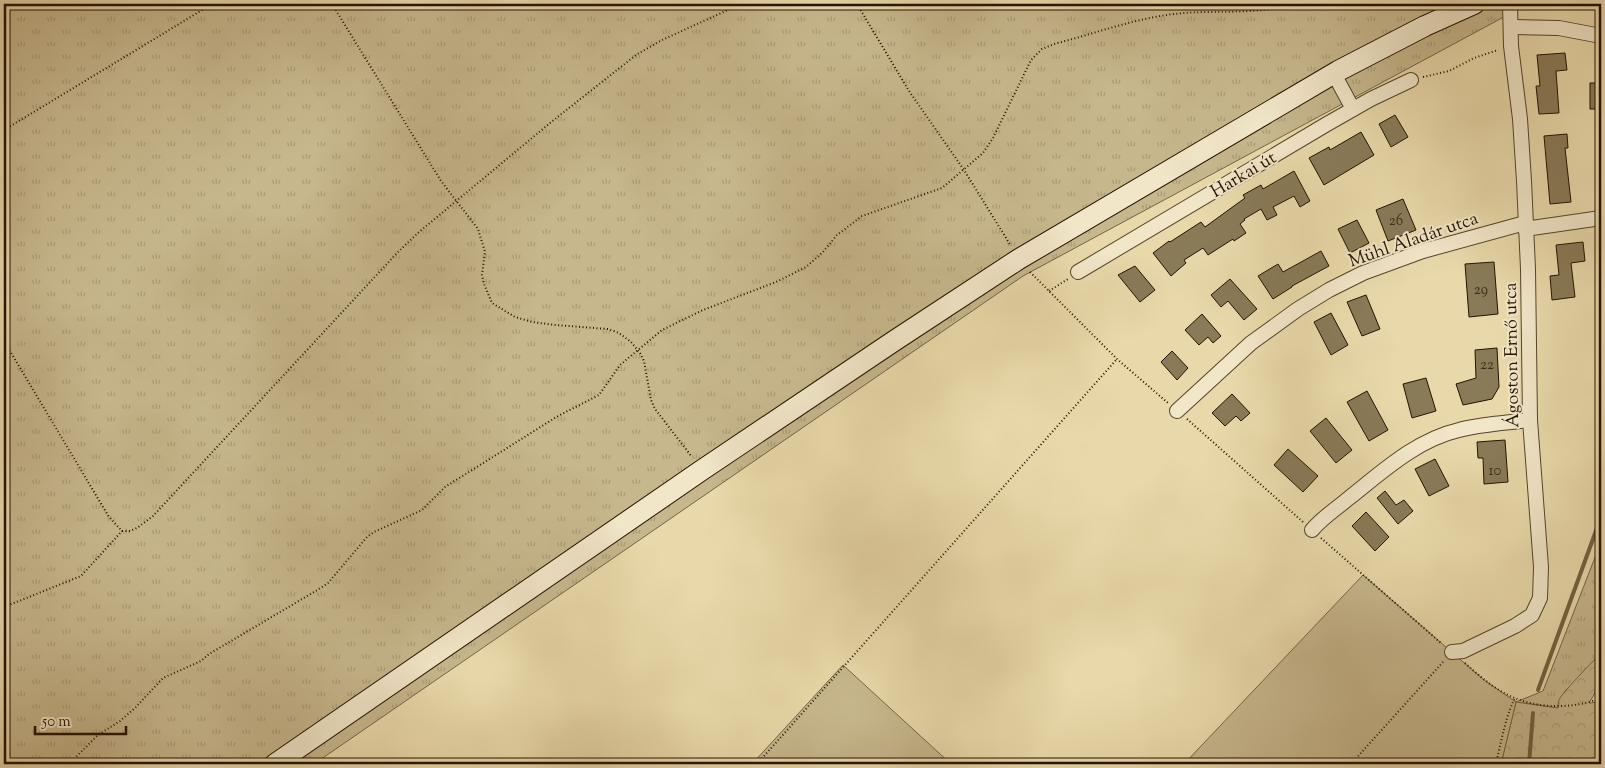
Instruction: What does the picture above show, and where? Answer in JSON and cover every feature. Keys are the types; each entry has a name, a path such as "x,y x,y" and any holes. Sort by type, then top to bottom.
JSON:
{"main road":[{"path":"275,764 702,470 894,340 1019,259 1334,74 1425,26 1474,4"}],"street":[{"name":"Ágoston Ernő utca","path":"1452,652 1463,651 1478,642 1515,626 1532,615 1540,598 1541,567 1530,420 1528,269 1524,181 1520,118 1511,46 1510,4"},
{"path":"1511,27 1559,28 1601,36"},
{"path":"1334,74 1353,109"},
{"name":"Harkai út","path":"1078,272 1353,109 1410,80"},
{"name":"Mühl Aladár utca","path":"1177,411 1251,343 1298,309 1363,272 1423,251 1525,226 1601,218"},
{"path":"1312,530 1323,517 1376,475 1423,444 1458,430 1530,420"}],"path":[{"path":"4,130 212,4"},
{"path":"332,4 441,181 478,229 485,252 482,275 492,304 515,317 532,322 608,329 619,333 637,349 644,361 650,394 655,409 702,470"},
{"path":"4,341 109,517 122,531 130,531 137,528 153,516 397,253 456,201 563,112 636,56 662,40 741,4"},
{"path":"857,4 909,91 964,170 1019,259 1048,291 1117,359 1363,575"},
{"path":"69,764 98,735 120,721 135,708 163,678 200,662 209,654 319,589 328,583 367,537 374,532 422,510 445,487 558,416 599,394 620,364 662,330 704,310 776,282 806,267 823,252 837,235 862,216 942,188 983,154 1032,60 1042,49 1054,44 1158,16 1186,12 1268,9 1292,4"},
{"path":"1410,80 1449,71 1474,58 1511,46"},
{"path":"1048,291 1078,272"},
{"path":"756,764 1117,359"},
{"path":"4,607 81,576 122,531"},
{"path":"1351,764 1452,652"},
{"path":"1496,764 1512,701 1516,698"}],"green space":[{"path":"4,4 1516,4 1513,12 1023,276 314,764 4,764"},
{"path":"1601,542 1601,653 1565,691 1558,708 1516,702 1543,691"},
{"path":"1363,575 1484,680 1516,702 1501,764 1184,764"},
{"path":"1601,653 1601,686 1589,703 1601,702 1601,760 1598,764 1501,764 1516,702 1558,708 1561,697"},
{"path":"843,665 951,764 752,764"}],"building":[{"path":"1565,53 1567,70 1556,71 1559,113 1539,114 1536,86 1540,86 1537,55"},
{"path":"1590,83 1601,83 1601,109 1590,109"},
{"path":"1395,115 1408,137 1391,147 1379,124"},
{"path":"1361,132 1374,155 1324,185 1309,158 1329,147 1330,150"},
{"path":"1567,134 1568,148 1565,148 1571,202 1550,204 1544,136"},
{"path":"1294,171 1310,201 1300,207 1294,196 1273,207 1277,215 1267,220 1261,209 1244,219 1240,224 1246,233 1208,255 1203,248 1184,260 1186,263 1171,276 1153,253 1201,222 1205,227 1245,198 1243,195 1261,185 1263,189"},
{"path":"1403,199 1416,230 1388,241 1376,210"},
{"path":"1357,220 1369,243 1350,253 1338,229"},
{"path":"1583,242 1585,261 1571,263 1575,297 1552,300 1550,276 1559,275 1556,245"},
{"path":"1321,251 1329,266 1292,286 1273,299 1258,276 1278,264 1283,272"},
{"path":"1494,262 1498,314 1469,317 1465,264"},
{"path":"1135,266 1155,290 1140,302 1118,275"},
{"path":"1230,279 1257,309 1244,320 1228,301 1221,307 1211,295"},
{"path":"1366,295 1380,329 1362,336 1347,302"},
{"path":"1331,313 1348,345 1331,355 1314,322"},
{"path":"1202,314 1221,336 1213,343 1208,337 1199,345 1185,330"},
{"path":"1497,348 1499,387 1492,399 1463,405 1456,384 1476,378 1475,350"},
{"path":"1172,351 1188,368 1177,380 1161,362"},
{"path":"1426,378 1436,411 1412,418 1403,384"},
{"path":"1367,391 1388,430 1369,441 1347,402"},
{"path":"1232,394 1250,413 1241,421 1236,416 1225,426 1212,413"},
{"path":"1326,418 1352,450 1336,463 1310,431"},
{"path":"1505,440 1508,482 1484,484 1483,458 1478,458 1477,442"},
{"path":"1288,449 1318,476 1303,492 1274,465"},
{"path":"1435,459 1449,486 1429,496 1415,469"},
{"path":"1385,491 1396,505 1404,500 1413,511 1398,524 1377,498"},
{"path":"1366,512 1389,537 1375,551 1352,526"}],"waterway":[{"path":"1538,690 1601,517"},
{"path":"1529,764 1533,713"}]}
